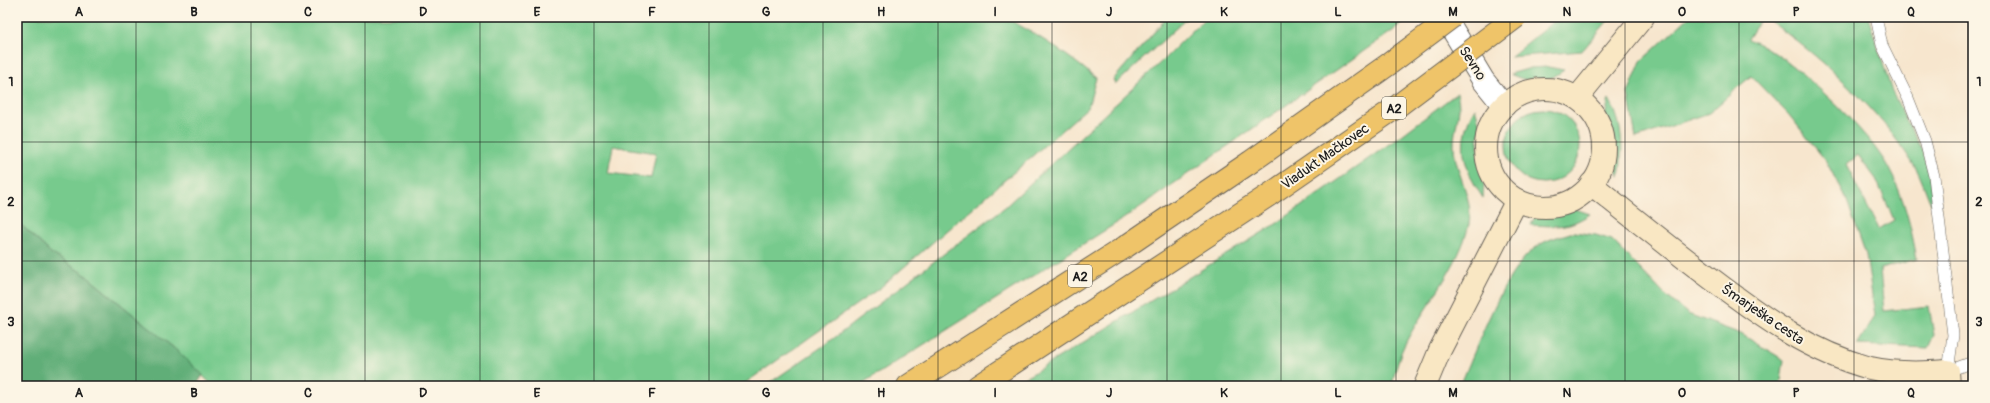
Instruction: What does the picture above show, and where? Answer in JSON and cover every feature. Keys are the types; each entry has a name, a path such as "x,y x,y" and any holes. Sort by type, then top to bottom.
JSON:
{"highway":[{"name":"A2","path":"908,386 1125,246 1250,163 1452,17"},
{"name":"Viadukt Mačkovec","path":"978,386 1270,195 1394,108 1516,17"}],"main road":[{"path":"1577,98 1643,17"},
{"path":"1547,88 1561,90 1577,98 1588,107 1599,120 1604,137 1605,154 1601,171 1580,197 1565,205 1548,208 1531,206 1516,200 1501,188 1490,172 1486,154 1487,135 1494,117 1504,106 1518,95 1532,90 1547,88"},
{"name":"Šmarješka cesta","path":"1592,184 1710,278 1793,337 1826,352 1871,368 1949,379"},
{"path":"1425,386 1440,350 1516,200"}],"street":[{"name":"Sevno","path":"1445,17 1483,80 1504,106"}],"lane":[{"path":"1876,17 1882,45 1908,98 1925,141 1934,176 1953,335 1949,379"},
{"path":"1949,379 1973,362"}],"green space":[{"path":"17,17 1004,17 1052,45 1096,78 1088,107 1020,167 881,287 741,386 213,386 175,349 84,274 51,253 17,221","holes":["613,146 656,153 651,178 608,173"]},
{"path":"1167,17 1188,17 1116,84 1113,80"},
{"path":"1206,17 1410,17 1394,30 1123,219 858,386 765,386 829,342 1005,207 1162,61"},
{"path":"1559,17 1611,17 1582,51 1510,57"},
{"path":"1689,17 1762,17 1748,39 1767,48 1784,60 1835,103 1879,153 1894,178 1906,212 1917,259 1880,269 1884,311 1929,306 1934,335 1928,348 1857,345 1875,316 1866,255 1847,201 1826,161 1789,115 1751,76 1709,113 1636,138 1628,93 1641,61","holes":["1858,155 1876,179 1894,220 1879,229 1846,165"]},
{"path":"1764,17 1868,17 1892,92 1925,156 1932,186 1932,206 1915,167 1884,124 1847,84 1827,66"},
{"path":"1548,67 1564,70 1551,78 1538,81 1525,80 1510,74 1531,68"},
{"path":"1457,93 1459,107 1454,147 1457,166 1469,205 1469,224 1465,239 1451,269 1404,346 1394,374 1392,386 1012,386 1276,224 1402,135"},
{"path":"1609,99 1614,108 1620,127 1622,156 1619,176 1610,160 1612,142 1604,120"},
{"path":"1475,108 1480,125 1478,144 1479,160 1484,183 1483,198 1470,176 1466,165 1463,143 1469,120"},
{"path":"1543,109 1564,115 1574,125 1580,146 1574,167 1564,177 1543,183 1522,177 1512,167 1506,146 1512,125 1522,115"},
{"path":"1572,208 1590,214 1575,222 1562,226 1531,225 1536,215"},
{"path":"17,221 51,253 84,274 175,349 203,375 196,386 17,386"},
{"path":"1574,232 1596,235 1612,240 1663,293 1688,314 1741,334 1784,360 1780,386 1460,386 1492,312 1512,274 1535,248 1544,242"}]}
